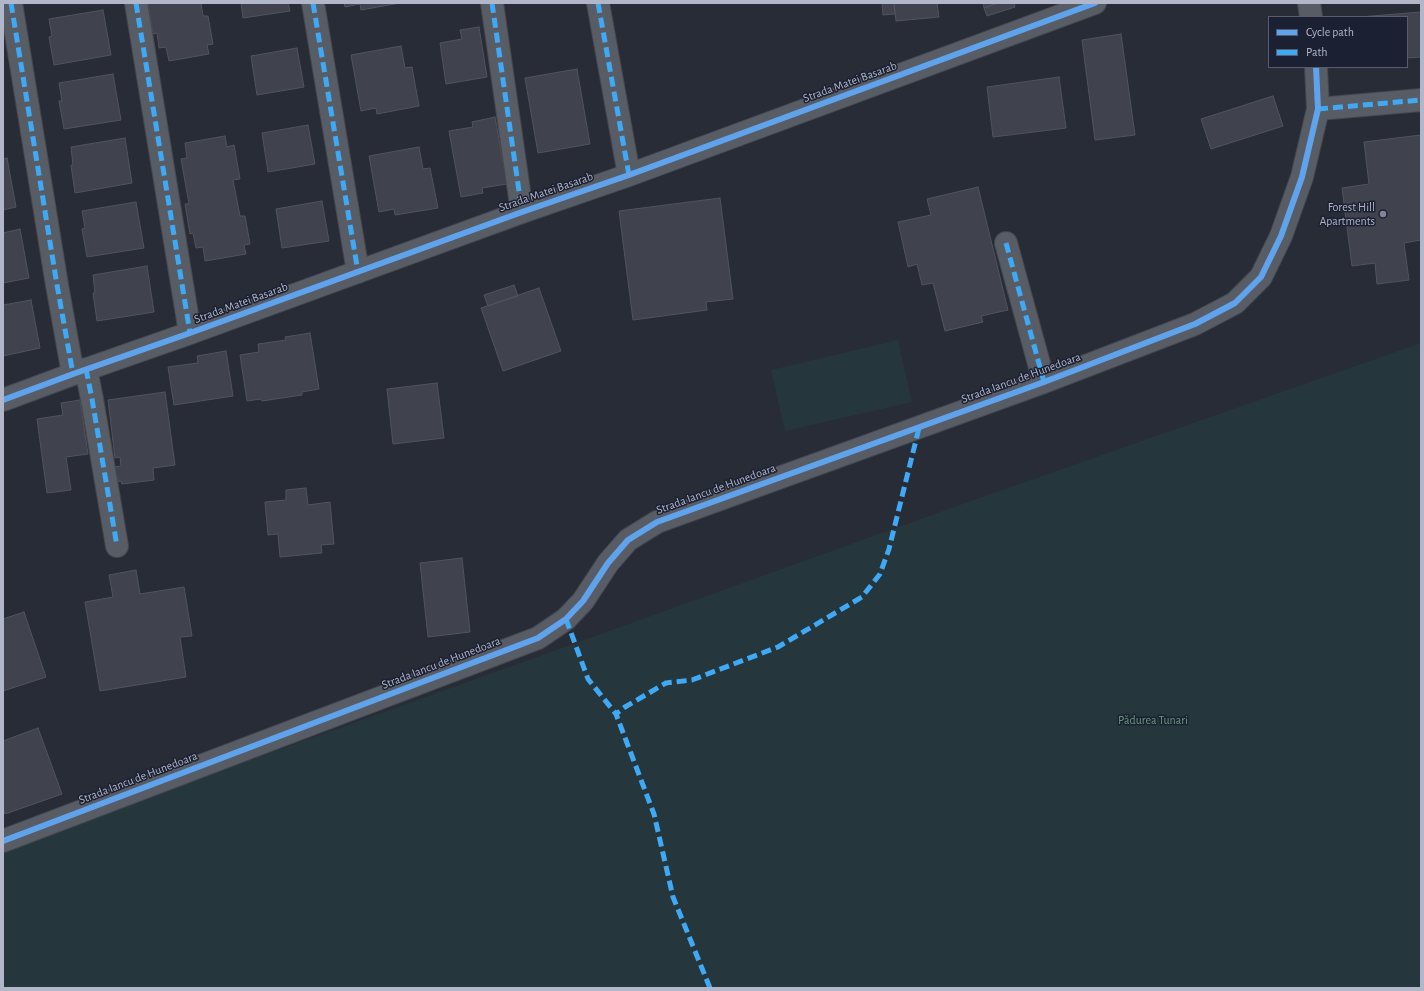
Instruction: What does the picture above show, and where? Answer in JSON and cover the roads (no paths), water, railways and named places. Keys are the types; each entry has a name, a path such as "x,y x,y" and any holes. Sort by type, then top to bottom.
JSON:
{"street":[{"path":"11,3 57,285 80,371 92,399 117,546"},
{"path":"136,3 190,333"},
{"path":"313,3 358,272"},
{"path":"492,3 522,212"},
{"path":"598,3 629,175"},
{"name":"Strada Matei Basarab","path":"3,400 522,212 629,175 1095,3"},
{"path":"1309,3 1311,16"},
{"name":"Strada Iancu de Hunedoara","path":"3,840 538,638 566,619 583,601 608,563 628,540 657,522 1044,382 1195,324 1235,302 1261,277 1281,236 1302,177 1318,109 1316,68"},
{"path":"1318,109 1421,100"},
{"path":"1006,243 1044,382"}],"place":[{"name":"Forest Hill Apartments","path":"1383,214"}],"park label":[{"name":"Pădurea Tunari","path":"1153,720"}]}
